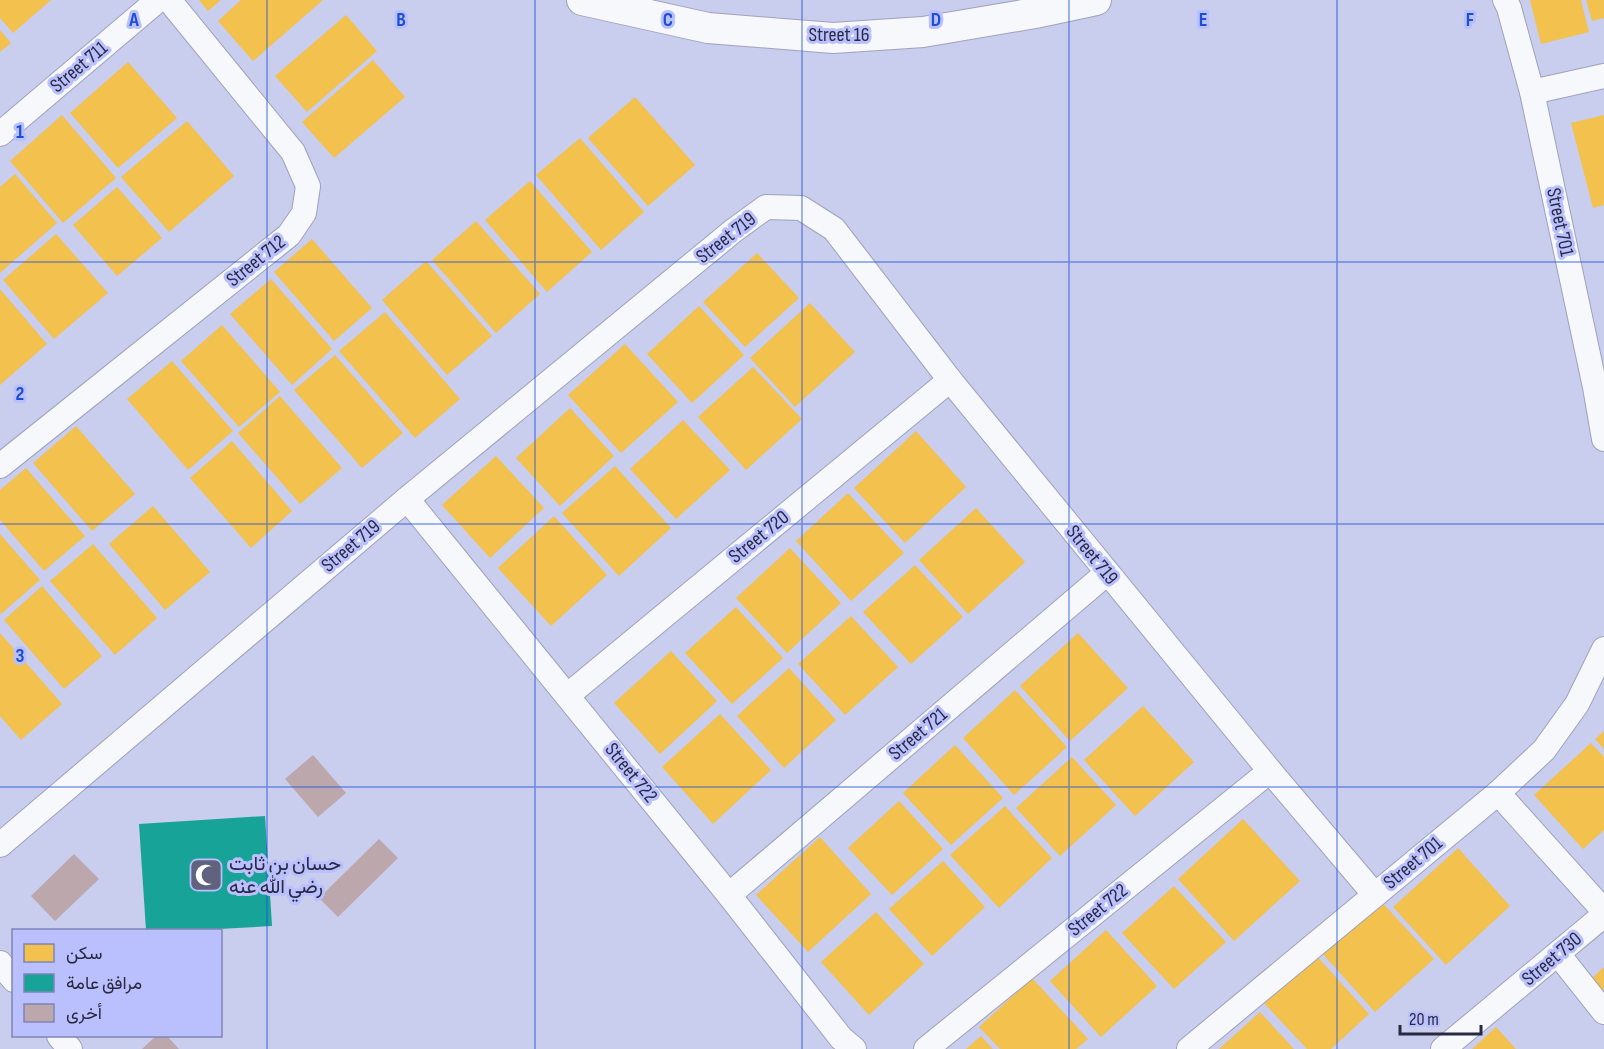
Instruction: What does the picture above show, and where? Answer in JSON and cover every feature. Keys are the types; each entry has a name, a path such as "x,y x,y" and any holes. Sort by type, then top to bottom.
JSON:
{"street":[{"name":"Street 711","path":"0,134 158,0"},
{"name":"Street 712","path":"0,466 290,235 304,213 308,186 294,152 169,0"},
{"name":"Street 16","path":"582,0 708,28 833,38 923,32 1096,0"},
{"name":"Street 701","path":"1508,3 1532,92 1600,386 1604,439"},
{"path":"1532,92 1604,76"},
{"name":"Street 719","path":"0,844 406,499 733,231 765,207 801,208 834,229 950,380 1270,771 1375,895"},
{"name":"Street 720","path":"568,695 950,380"},
{"name":"Street 722","path":"406,499 568,695 841,1038 854,1049"},
{"name":"Street 721","path":"729,895 1107,573"},
{"name":"Street 701","path":"1189,1049 1498,794 1544,750 1577,704 1604,649"},
{"name":"Street 722","path":"926,1049 1270,771"},
{"name":"Street 730","path":"1443,1049 1604,913 1498,794"},
{"path":"1558,954 1604,1012"},
{"path":"0,963 12,978"},
{"path":"61,1037 70,1049"}],"building: سكن":[{"path":"0,0 51,0 13,33 0,18"},
{"path":"199,0 221,0 208,11"},
{"path":"241,0 323,0 253,61 218,21"},
{"path":"1530,0 1581,0 1589,32 1541,44"},
{"path":"1586,0 1604,0 1604,18 1592,21"},
{"path":"346,15 377,51 307,112 275,76"},
{"path":"0,30 11,43 0,52"},
{"path":"373,60 405,97 334,158 302,122"},
{"path":"128,62 177,118 118,168 70,113"},
{"path":"635,97 695,165 648,206 588,138"},
{"path":"62,115 116,178 63,223 10,161"},
{"path":"1604,115 1604,205 1593,208 1571,123"},
{"path":"187,121 234,176 169,232 121,177"},
{"path":"580,138 644,212 601,250 536,175"},
{"path":"15,174 57,223 0,273 0,187"},
{"path":"530,181 592,252 547,292 485,220"},
{"path":"117,187 162,238 117,276 73,225"},
{"path":"476,221 540,294 496,333 432,260"},
{"path":"56,234 108,293 54,339 3,280"},
{"path":"312,239 372,308 334,341 274,272"},
{"path":"757,253 799,298 745,347 703,302"},
{"path":"426,261 492,336 447,375 382,300"},
{"path":"271,279 332,349 292,385 230,314"},
{"path":"0,289 47,344 0,385"},
{"path":"810,303 855,352 795,407 750,358"},
{"path":"699,306 744,355 692,403 647,354"},
{"path":"385,312 460,399 415,438 339,351"},
{"path":"222,325 280,392 239,427 181,361"},
{"path":"625,344 678,402 621,453 568,395"},
{"path":"335,355 403,433 362,468 294,390"},
{"path":"172,361 233,431 188,470 127,399"},
{"path":"753,367 802,419 746,470 698,417"},
{"path":"280,396 342,468 300,504 238,433"},
{"path":"570,408 614,456 560,506 516,458"},
{"path":"683,420 730,470 676,519 630,469"},
{"path":"76,426 135,494 92,531 33,463"},
{"path":"916,431 966,487 905,543 854,488"},
{"path":"232,441 292,511 251,548 190,478"},
{"path":"496,456 544,508 490,558 442,505"},
{"path":"615,466 671,528 619,576 562,513"},
{"path":"26,468 85,536 44,571 0,520 0,490"},
{"path":"848,493 904,553 851,601 796,541"},
{"path":"153,506 210,572 165,610 109,544"},
{"path":"976,508 1025,562 968,614 919,560"},
{"path":"554,516 607,575 551,626 498,568"},
{"path":"0,534 40,580 1,614 0,613"},
{"path":"93,544 157,618 115,655 50,581"},
{"path":"790,548 841,603 787,653 736,598"},
{"path":"915,565 963,617 911,664 863,612"},
{"path":"42,586 102,656 64,689 4,620"},
{"path":"736,607 783,658 732,704 685,653"},
{"path":"851,616 898,667 845,715 798,664"},
{"path":"0,633 62,704 21,740 0,716"},
{"path":"1078,633 1128,688 1070,741 1020,686"},
{"path":"671,651 717,701 660,754 614,703"},
{"path":"789,668 836,720 784,768 737,716"},
{"path":"1015,690 1067,747 1014,795 963,738"},
{"path":"1143,706 1194,762 1135,816 1084,760"},
{"path":"720,714 771,770 713,824 662,767"},
{"path":"1604,731 1604,749 1595,739"},
{"path":"1591,743 1604,757 1604,830 1583,849 1534,795"},
{"path":"955,745 1003,798 951,845 903,793"},
{"path":"1072,757 1116,805 1060,856 1016,808"},
{"path":"899,801 943,849 892,895 848,848"},
{"path":"1005,806 1052,858 999,908 950,855"},
{"path":"1243,819 1300,881 1234,941 1178,879"},
{"path":"820,837 871,894 808,952 756,895"},
{"path":"1458,848 1510,906 1446,965 1393,907"},
{"path":"943,861 985,907 932,956 889,909"},
{"path":"1174,886 1226,942 1174,989 1122,933"},
{"path":"1379,899 1434,959 1375,1012 1321,952"},
{"path":"876,912 924,964 869,1015 821,962"},
{"path":"1106,930 1157,986 1101,1037 1050,981"},
{"path":"1315,954 1369,1014 1331,1049 1307,1049 1263,1002"},
{"path":"1604,967 1604,993 1591,979"},
{"path":"1032,978 1088,1039 1076,1049 1000,1049 979,1027"},
{"path":"1260,1012 1294,1049 1219,1049"},
{"path":"1496,1027 1516,1049 1472,1049"},
{"path":"981,1036 993,1049 966,1049"}],"building: مرافق عامة":[{"name":"حسان بن ثابت رضي الله عنه","path":"265,816 272,926 146,929 139,824"}],"building: أخرى":[{"path":"313,755 346,793 318,817 285,779"},
{"path":"379,839 398,858 338,917 319,898"},
{"path":"74,854 99,879 55,921 31,896"},
{"path":"155,1037 168,1037 179,1049 142,1049"}],"place":[{"name":"حسان بن ثابت رضي الله عنه","path":"206,875"}]}
